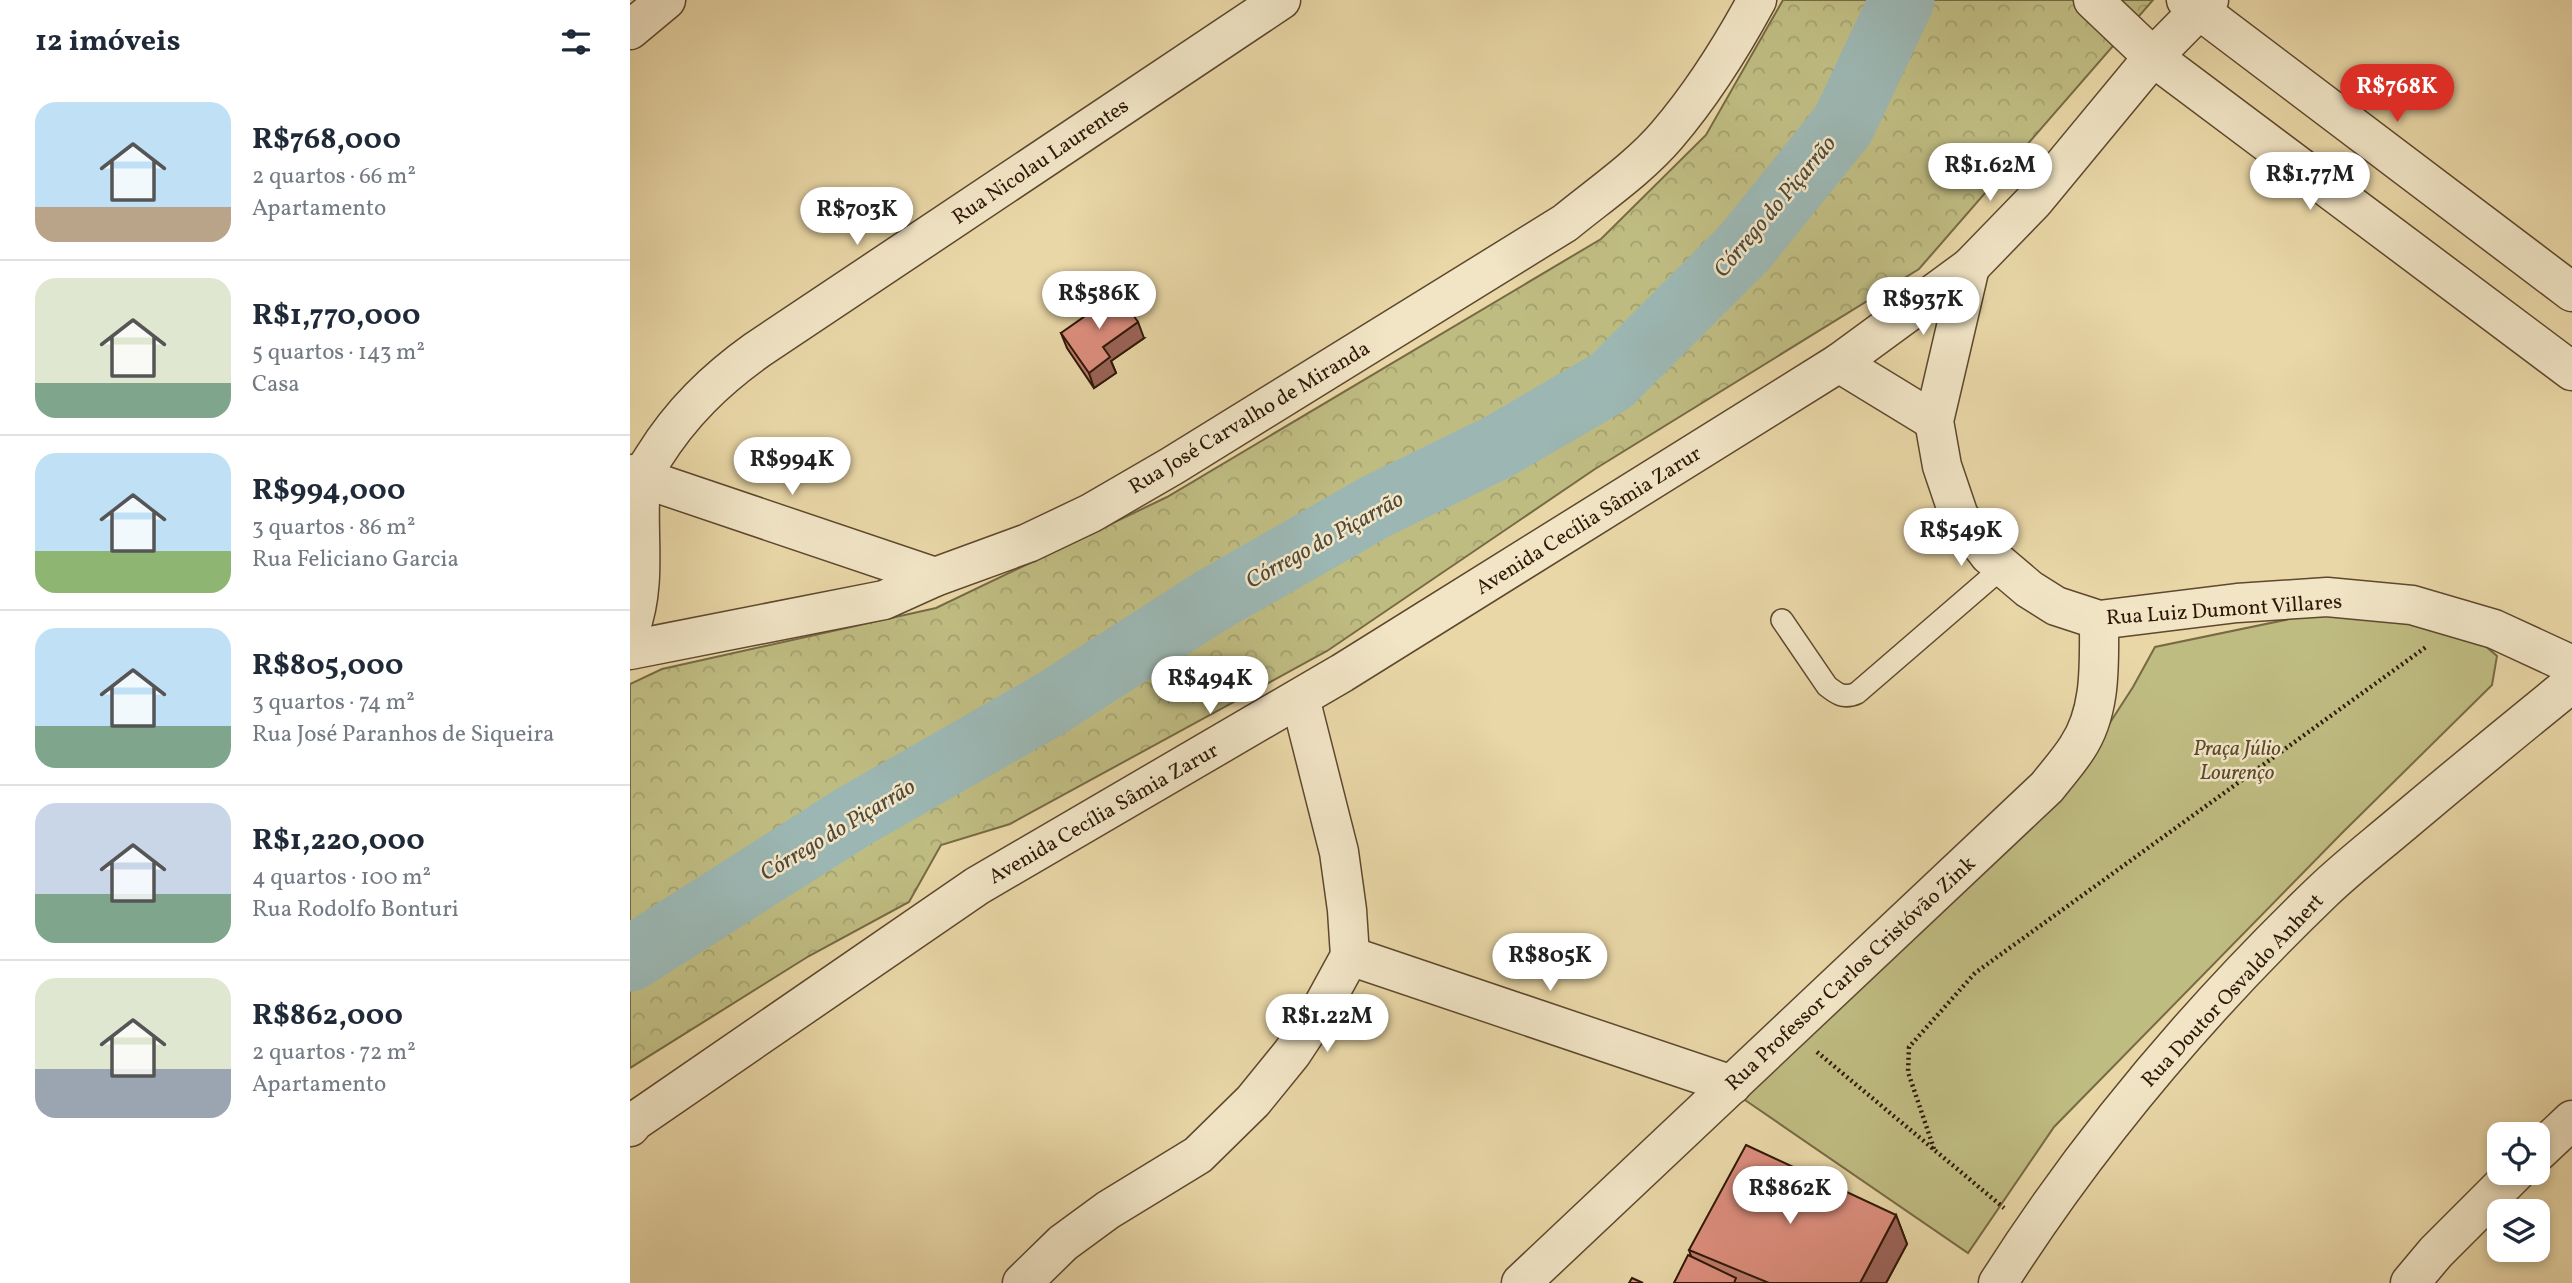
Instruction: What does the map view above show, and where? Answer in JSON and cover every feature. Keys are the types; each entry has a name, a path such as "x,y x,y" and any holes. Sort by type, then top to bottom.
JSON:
{"street":[{"path":"630,30 666,0"},
{"name":"Rua Nicolau Laurentes","path":"635,476 698,398 725,373 1282,0"},
{"name":"Rua José Carvalho de Miranda","path":"630,650 884,600 935,577 1028,543 1091,513 1172,466 1565,223 1666,137 1724,61 1758,0"},
{"path":"2093,0 2153,57 2572,371"},
{"path":"1934,421 1839,363 1970,267 2034,201 2198,3 2572,292"},
{"name":"Rua Luiz Dumont Villares","path":"1970,267 1934,421 1942,466 1959,516 1989,555 2029,589 2056,606 2099,620 2237,603 2327,597 2412,605 2494,629 2572,665"},
{"name":"Avenida Cecília Sâmia Zarur","path":"630,1127 657,1105 976,886 1300,698 1839,363"},
{"path":"630,630 637,611 641,583 635,476 935,577"},
{"name":"Rua Professor Carlos Cristóvão Zink","path":"1521,1283 2047,787 2079,746 2094,708 2099,674 2099,620"},
{"name":"Rua Doutor Osvaldo Anhert","path":"1998,1283 2032,1231 2113,1122 2178,1043 2295,919 2324,889 2572,683"},
{"path":"1022,1283 1063,1243 1108,1210 1198,1155 1253,1101 1292,1053 1350,957 1339,852 1300,698"},
{"path":"1350,957 1732,1085"},
{"path":"2550,1141 2572,1120"},
{"path":"2410,1283 2436,1252 2503,1185"}],"lane":[{"path":"1782,620 1827,686 1836,693 1849,696 1857,693 2003,567"}],"path":[{"path":"1934,1149 1908,1072 1909,1047 1975,973 2463,620"},
{"path":"1790,1029 2032,1231"}],"green space":[{"path":"1783,0 2153,0 1919,269 1595,469 1327,651 1010,824 941,845 909,902 809,956 630,1068 630,684 662,669 936,608 1167,497 1601,239 1706,135"},
{"name":"Praça Júlio Lourenço","path":"2333,610 2427,625 2477,639 2497,656 2492,685 2343,832 2054,1127 1968,1253 1742,1098 2060,800 2133,687 2155,647"}],"building":[{"path":"1118,293 1138,322 1103,347 1110,357 1089,373 1061,333"},
{"path":"1746,1145 1896,1215 1860,1283 1769,1283 1689,1250"},
{"path":"1688,1255 1736,1278 1734,1283 1674,1283"},
{"path":"1632,1278 1643,1283 1629,1283"}],"waterway":[{"name":"Córrego do Piçarrão","path":"630,959 853,817 1052,703 1211,601 1375,507 1498,447 1611,381 1744,248 1843,125 1902,0"}]}
